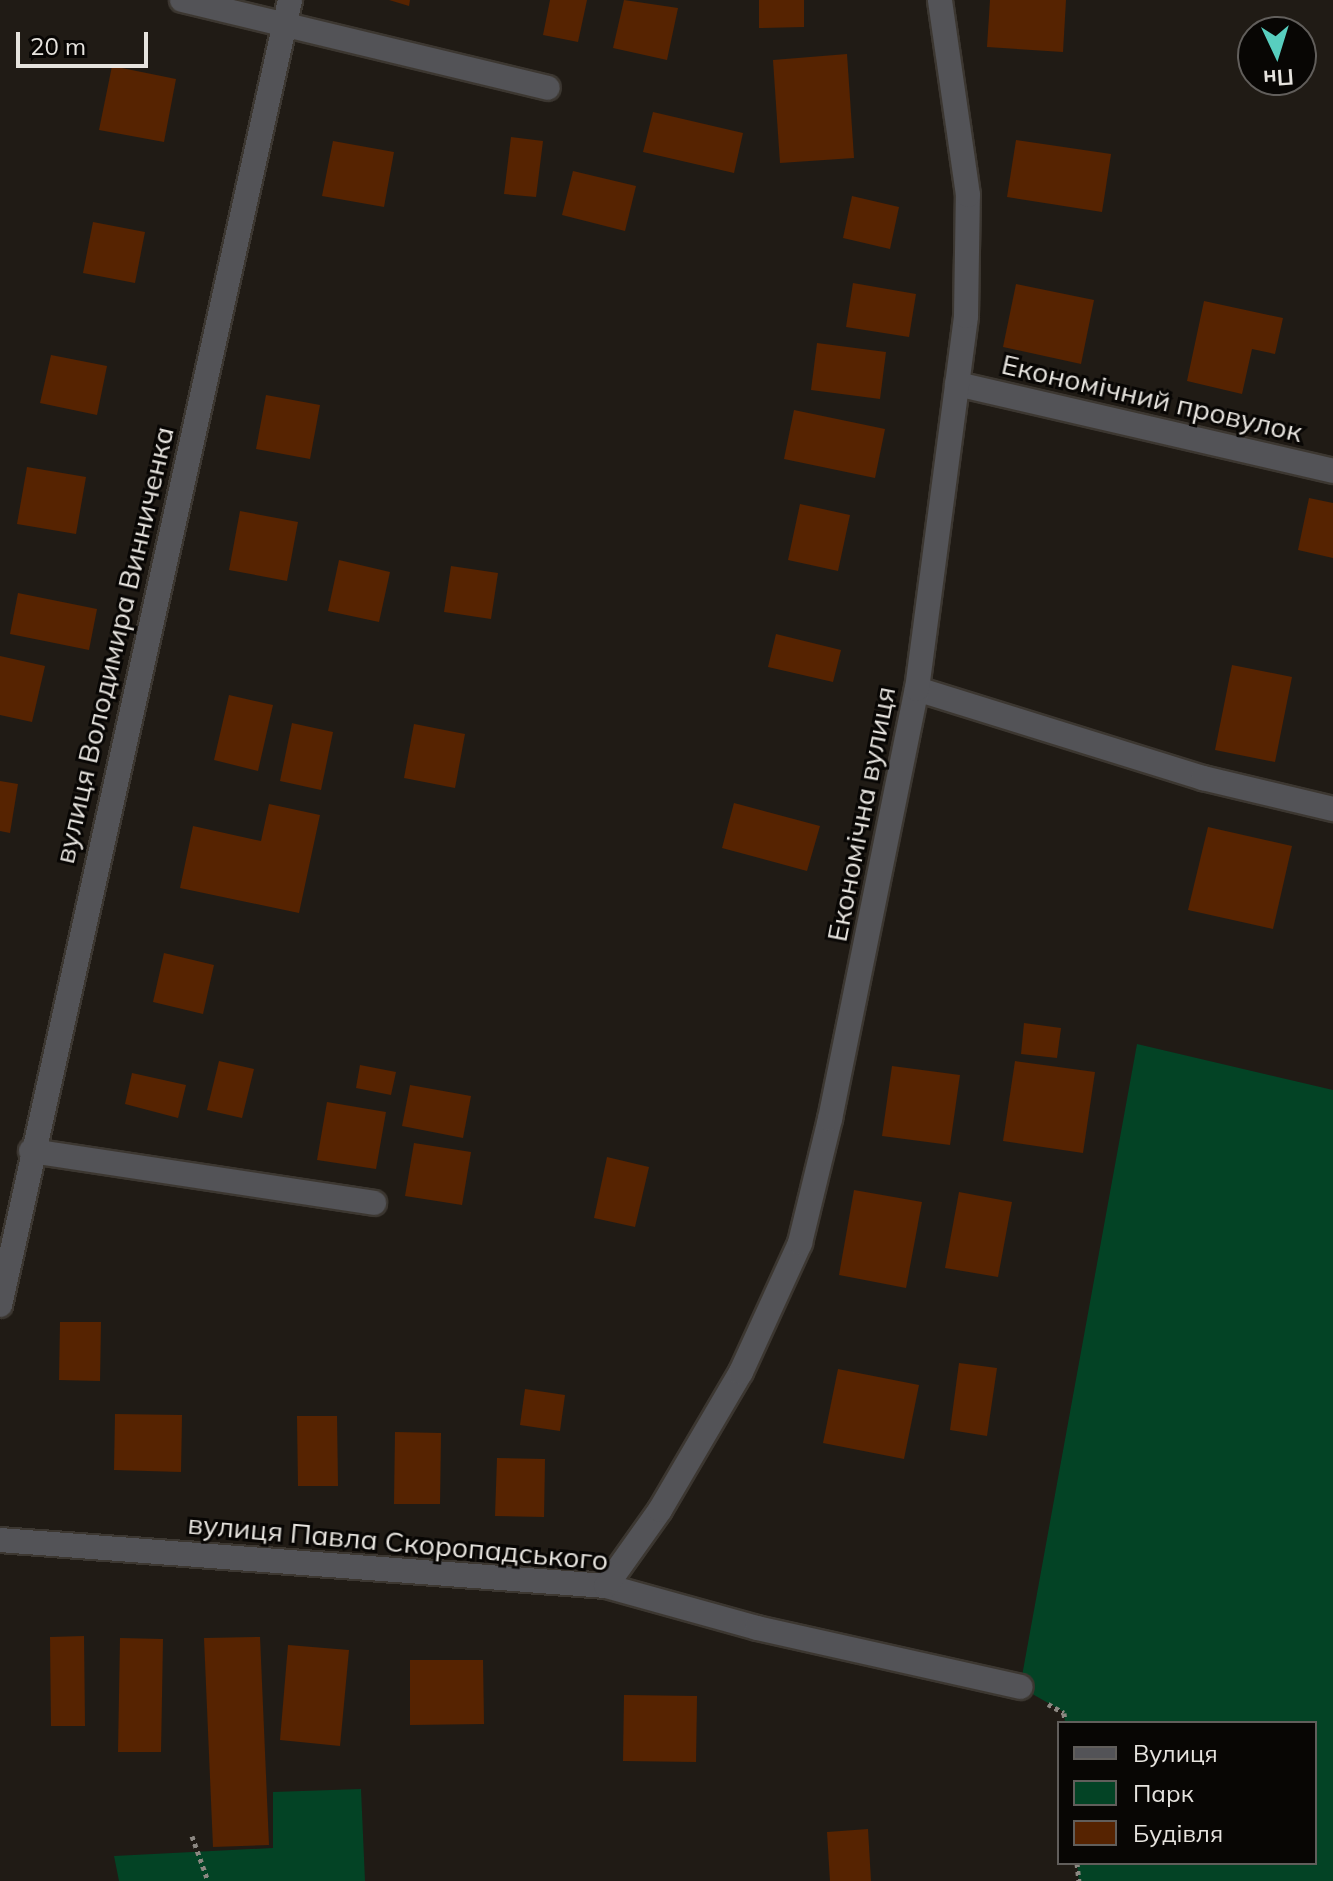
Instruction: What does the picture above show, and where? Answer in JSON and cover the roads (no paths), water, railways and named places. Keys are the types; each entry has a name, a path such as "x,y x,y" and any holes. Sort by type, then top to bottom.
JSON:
{"street":[{"path":"182,0 548,88"},
{"name":"вулиця Володимира Винниченка","path":"0,1305 31,1151 290,0"},
{"name":"Економічна вулиця","path":"606,1586 660,1510 741,1372 800,1243 917,689 957,384 970,234 960,127 940,0"},
{"name":"Економічний провулок","path":"957,384 1333,471"},
{"path":"917,689 1203,778 1333,809"},
{"path":"31,1151 374,1203"},
{"name":"вулиця Павла Скоропадського","path":"0,1540 606,1586 757,1628 1020,1687"}]}
